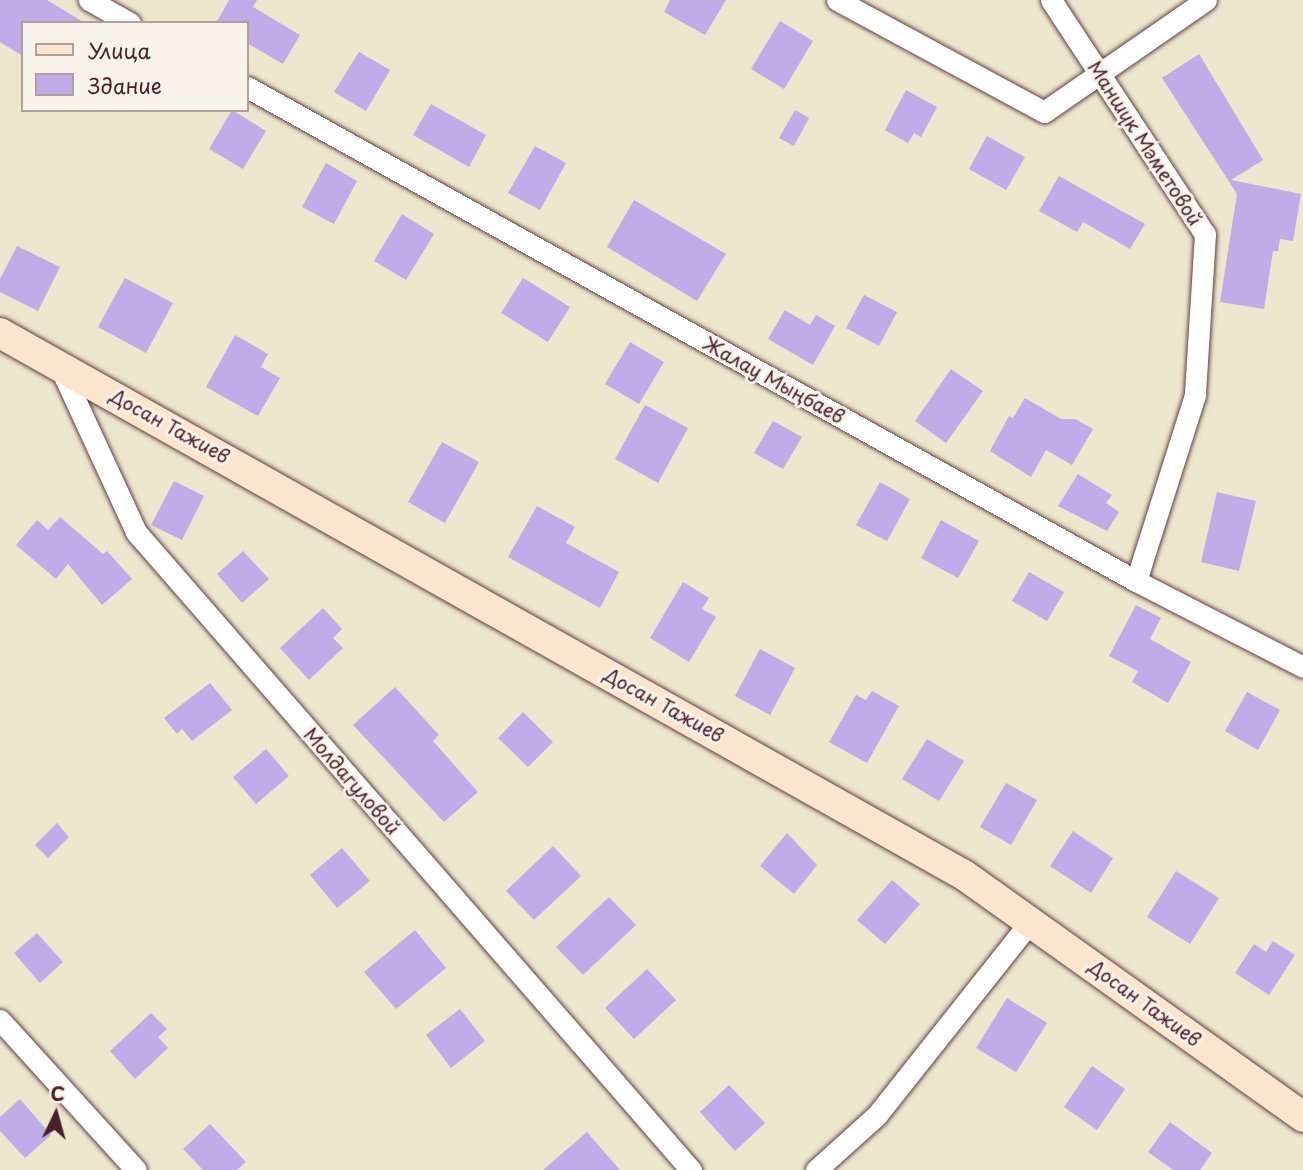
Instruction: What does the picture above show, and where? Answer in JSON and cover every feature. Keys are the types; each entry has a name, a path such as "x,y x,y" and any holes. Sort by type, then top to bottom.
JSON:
{"street":[{"path":"89,0 126,21"},
{"path":"837,0 1044,112 1206,0"},
{"name":"Маншүк Мәметовой","path":"1051,0 1205,234 1195,395 1136,581"},
{"name":"Жалау Мыңбаев","path":"248,88 1136,581 1303,667"},
{"name":"Досан Тажиев","path":"0,333 58,363 964,875 1303,1117"},
{"name":"Молдагуловой","path":"58,363 136,532 691,1170"},
{"path":"816,1170 877,1115 1031,921"},
{"path":"0,1020 136,1170"}],"building":[{"path":"0,0 47,0 82,21 21,21 21,55 0,42"},
{"path":"229,0 257,0 253,7 300,35 283,64 248,44 248,21 217,21"},
{"path":"670,0 726,0 705,35 664,12"},
{"path":"780,21 813,41 784,89 751,69"},
{"path":"359,52 390,70 366,111 334,92"},
{"path":"1199,54 1263,160 1231,180 1301,194 1293,241 1280,239 1278,251 1273,251 1264,309 1220,302 1237,194 1162,78"},
{"path":"906,90 937,107 921,137 914,133 908,143 885,130"},
{"path":"431,104 486,135 469,167 413,135"},
{"path":"795,110 809,118 794,146 779,138"},
{"path":"231,112 266,131 243,169 209,149"},
{"path":"987,136 1025,157 1006,190 969,169"},
{"path":"535,146 566,163 540,210 508,193"},
{"path":"326,163 357,181 334,224 302,207"},
{"path":"1059,176 1145,224 1130,249 1083,222 1077,232 1039,211"},
{"path":"634,200 726,254 697,301 607,247"},
{"path":"402,214 434,234 406,280 374,261"},
{"path":"17,246 60,267 38,311 0,292 0,279"},
{"path":"125,278 173,303 146,353 98,327"},
{"path":"523,278 570,307 548,342 501,313"},
{"path":"864,295 897,312 879,346 846,328"},
{"path":"785,310 810,325 816,315 835,326 813,365 768,339"},
{"path":"235,335 268,354 261,367 280,378 258,416 206,387"},
{"path":"630,342 664,362 639,404 605,384"},
{"path":"951,369 983,391 946,443 915,421"},
{"path":"1025,398 1061,419 1075,419 1093,429 1072,465 1046,450 1031,477 990,451 1009,416 1013,418"},
{"path":"645,405 688,428 658,483 615,459"},
{"path":"773,421 802,437 783,469 754,453"},
{"path":"442,442 479,462 445,523 408,502"},
{"path":"1078,474 1112,495 1106,503 1119,512 1107,531 1058,506"},
{"path":"174,481 204,496 182,540 151,525"},
{"path":"880,482 910,499 887,541 856,525"},
{"path":"1217,492 1256,501 1239,571 1201,562"},
{"path":"537,506 575,527 566,543 619,572 600,608 508,557"},
{"path":"60,517 103,554 107,551 132,579 102,605 68,564 56,579 16,545 37,520 48,530"},
{"path":"941,520 979,541 958,578 921,558"},
{"path":"243,551 269,579 242,603 217,574"},
{"path":"1029,572 1064,592 1047,621 1012,601"},
{"path":"683,582 709,598 702,609 716,617 689,662 650,638"},
{"path":"1136,605 1161,618 1150,639 1191,662 1168,703 1132,682 1138,671 1109,656"},
{"path":"323,608 342,629 333,638 343,648 309,680 280,648"},
{"path":"760,649 795,668 770,715 735,696"},
{"path":"210,683 232,710 192,741 182,729 177,734 164,718"},
{"path":"395,687 439,735 433,741 478,792 444,822 353,725"},
{"path":"872,691 899,706 867,763 829,742 856,695 866,700"},
{"path":"1247,692 1280,710 1258,750 1225,731"},
{"path":"523,712 553,742 528,767 498,738"},
{"path":"927,739 964,761 939,801 902,779"},
{"path":"266,749 289,776 256,804 233,777"},
{"path":"1006,783 1037,800 1011,845 980,827"},
{"path":"57,823 69,837 48,858 35,845"},
{"path":"1073,831 1113,858 1091,893 1050,866"},
{"path":"787,833 817,865 794,894 760,866"},
{"path":"553,846 581,876 534,920 506,891"},
{"path":"342,848 370,881 337,908 310,875"},
{"path":"1176,871 1219,898 1190,944 1147,917"},
{"path":"892,880 920,904 885,944 857,920"},
{"path":"609,897 636,925 583,975 556,947"},
{"path":"415,930 446,968 396,1009 364,972"},
{"path":"37,933 63,962 40,983 14,953"},
{"path":"1273,941 1295,955 1269,995 1235,973 1254,944 1266,952"},
{"path":"647,969 676,1000 634,1039 605,1008"},
{"path":"1007,998 1047,1023 1016,1072 976,1048"},
{"path":"460,1009 485,1041 451,1068 426,1035"},
{"path":"151,1013 167,1029 158,1037 168,1048 135,1079 110,1051"},
{"path":"1092,1066 1125,1089 1097,1130 1064,1107"},
{"path":"729,1085 765,1123 735,1151 700,1112"},
{"path":"20,1099 51,1135 25,1158 0,1131 0,1117"},
{"path":"1170,1122 1212,1153 1200,1170 1173,1170 1148,1152"},
{"path":"210,1124 246,1162 237,1170 203,1170 183,1149"},
{"path":"587,1132 620,1170 543,1170"}]}
